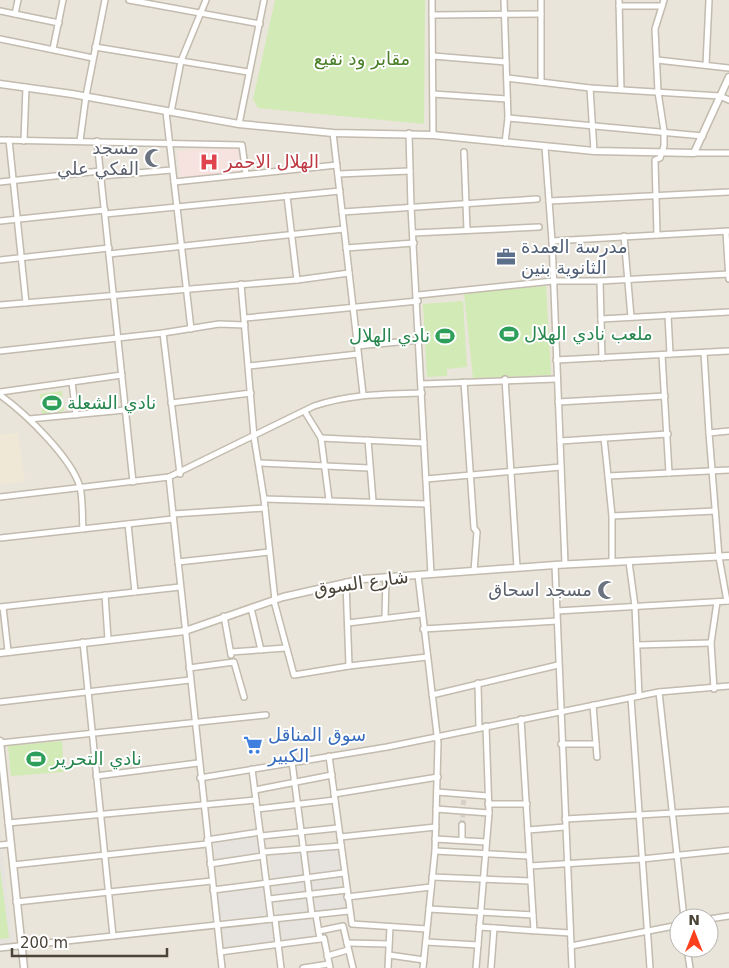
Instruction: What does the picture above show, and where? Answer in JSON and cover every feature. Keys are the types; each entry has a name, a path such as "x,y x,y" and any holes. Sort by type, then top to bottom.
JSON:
{"street":[{"path":"15,14 18,0"},
{"path":"52,49 63,0"},
{"path":"80,141 86,96 104,0"},
{"path":"129,0 260,24"},
{"path":"162,6 164,0"},
{"path":"191,329 169,142 169,112 181,61 206,0"},
{"path":"239,124 264,0"},
{"path":"432,0 433,135"},
{"path":"504,0 508,118 505,143"},
{"path":"541,0 541,82"},
{"path":"657,234 655,160 660,158 662,153 664,131 658,92 656,29 664,0"},
{"path":"706,65 709,0"},
{"path":"621,90 619,3 662,6"},
{"path":"0,10 58,24"},
{"path":"432,15 541,14"},
{"path":"0,39 93,58"},
{"path":"96,47 248,72"},
{"path":"432,56 506,62"},
{"path":"656,60 729,68"},
{"path":"694,153 729,77"},
{"path":"507,78 590,88 720,96 729,100"},
{"path":"0,84 86,96 239,124 333,133 409,133 594,151 729,153"},
{"path":"24,141 26,87"},
{"path":"590,88 594,151"},
{"path":"433,94 507,99"},
{"path":"508,118 703,136"},
{"path":"333,133 362,394"},
{"path":"409,133 411,207 418,298 431,574"},
{"path":"0,140 242,145 246,174"},
{"path":"9,140 26,303"},
{"path":"97,141 133,482"},
{"path":"545,147 552,241 565,564"},
{"path":"464,152 467,230"},
{"path":"174,182 337,165"},
{"path":"0,182 172,170"},
{"path":"338,174 410,171"},
{"path":"0,221 340,190"},
{"path":"549,200 729,192"},
{"path":"288,196 297,280"},
{"path":"342,212 537,199"},
{"path":"413,233 539,228"},
{"path":"0,260 180,246 344,229"},
{"path":"552,241 728,231 729,279"},
{"path":"624,236 629,280 630,318"},
{"path":"346,248 414,243"},
{"path":"0,306 185,288 297,280 349,273"},
{"path":"245,318 553,281 629,280 729,274"},
{"path":"600,281 602,358"},
{"path":"242,284 254,436 260,463 275,600 294,675 349,666 427,657"},
{"path":"601,319 729,312"},
{"path":"668,315 670,354"},
{"path":"0,351 164,334 218,324 245,325"},
{"path":"164,334 180,474"},
{"path":"357,346 419,340"},
{"path":"556,360 729,351"},
{"path":"556,611 728,601 719,556 704,353"},
{"path":"249,366 358,354"},
{"path":"662,355 669,473"},
{"path":"0,393 122,375"},
{"path":"422,384 557,379"},
{"path":"505,380 517,567"},
{"path":"72,382 76,415"},
{"path":"464,382 469,476 474,528 477,532 474,571"},
{"path":"0,393 29,420 68,465 80,487 83,529"},
{"path":"171,403 251,393"},
{"path":"0,496 169,477 180,474 254,436 337,399 362,394 422,393"},
{"path":"558,402 665,396"},
{"path":"29,420 126,410"},
{"path":"305,412 322,438 329,500"},
{"path":"709,433 729,431"},
{"path":"560,441 668,434"},
{"path":"322,438 424,443"},
{"path":"604,438 612,516 612,562"},
{"path":"368,440 373,501"},
{"path":"260,463 369,468"},
{"path":"426,479 561,467"},
{"path":"608,476 729,470"},
{"path":"169,477 198,763 222,968"},
{"path":"264,499 427,504"},
{"path":"0,538 265,508"},
{"path":"612,516 715,511"},
{"path":"128,524 135,592"},
{"path":"178,562 269,552"},
{"name":"شارع السوق","path":"0,653 185,630 275,600 346,582 517,567 729,556"},
{"path":"629,562 635,606 639,696"},
{"path":"555,565 561,744 572,968"},
{"path":"418,575 423,629 438,736 435,851 423,968"},
{"path":"385,618 386,577"},
{"path":"346,582 349,666"},
{"path":"8,651 1,607 180,586"},
{"path":"105,595 108,639"},
{"path":"714,689 711,643 717,602"},
{"path":"251,608 261,650"},
{"path":"348,623 422,614"},
{"path":"224,616 232,661 236,664 244,697"},
{"path":"423,629 557,621"},
{"path":"83,642 113,936"},
{"path":"637,645 711,643"},
{"path":"231,652 286,648"},
{"path":"189,668 232,661"},
{"path":"432,695 558,665"},
{"path":"0,702 190,680"},
{"path":"476,968 488,813 478,683"},
{"path":"200,778 438,736 659,692 714,689 729,686"},
{"path":"659,692 683,908"},
{"path":"631,698 650,968"},
{"path":"593,705 597,757"},
{"path":"24,968 8,823 3,797 0,742 92,735 266,715"},
{"path":"522,719 534,931"},
{"path":"561,744 596,744"},
{"path":"329,756 352,924 427,930"},
{"path":"292,762 309,895 320,939"},
{"path":"96,776 198,763"},
{"path":"252,769 269,899 281,968"},
{"path":"255,790 332,776"},
{"path":"257,809 298,804 438,777"},
{"path":"437,792 463,805 488,813"},
{"path":"436,809 463,805 488,796"},
{"path":"8,823 256,800"},
{"path":"488,804 526,804"},
{"path":"565,819 729,810"},
{"path":"462,825 462,840"},
{"path":"528,830 565,827"},
{"path":"13,865 105,856 260,834 338,828"},
{"path":"340,837 436,828"},
{"path":"435,838 486,842"},
{"path":"0,845 10,844"},
{"path":"210,864 263,854 341,846"},
{"path":"530,866 642,859 729,850"},
{"path":"435,851 530,856"},
{"path":"213,890 344,873"},
{"path":"432,876 530,881"},
{"path":"16,902 212,881"},
{"path":"347,897 431,887"},
{"path":"269,899 346,890"},
{"path":"429,909 533,915"},
{"path":"0,948 349,911"},
{"path":"318,931 343,926 353,968"},
{"path":"571,946 669,926"},
{"path":"388,968 390,927"},
{"path":"479,927 570,933"},
{"path":"491,968 494,928"},
{"path":"220,952 324,938 329,966 303,968"},
{"path":"426,942 478,945"},
{"path":"347,943 389,944"},
{"path":"328,956 348,950"},
{"path":"388,955 424,960"}],"shaded area":[{"path":"0,0 729,0 729,968 0,968"},
{"name":"الهلال الاحمر","path":"238,145 240,173 180,178 177,151"},
{"path":"18,433 25,481 0,485 0,435"},
{"path":"0,831 13,944 0,945"},
{"path":"258,834 260,855 215,861 214,840"},
{"path":"339,848 344,871 309,876 305,851"},
{"path":"302,851 304,876 272,879 270,854"},
{"path":"340,876 341,890 310,893 308,877"},
{"path":"305,879 307,893 274,897 273,882"},
{"path":"263,884 268,915 220,919 218,891"},
{"path":"344,892 346,909 313,912 311,895"},
{"path":"307,897 309,912 278,914 276,900"},
{"path":"316,916 318,938 282,943 276,920"},
{"path":"273,922 275,943 222,950 223,926"}],"green space":[{"name":"مقابر ود نفيع","path":"275,0 425,0 424,124 258,108 253,99"},
{"name":"ملعب نادي الهلال","path":"546,286 551,375 473,378 464,293"},
{"name":"نادي الهلال","path":"463,301 467,367 447,369 447,376 427,377 423,304"},
{"name":"نادي الشعلة","path":"62,391 64,411 42,414 40,394"},
{"name":"نادي التحرير","path":"62,741 64,772 11,776 8,746"},
{"path":"0,867 9,938 0,939"}],"tunnel":[{"path":"463,805 464,800"},
{"path":"462,825 463,815"}],"place":[{"name":"مسجد الفكي علي","path":"154,158"},
{"name":"الهلال الاحمر","path":"209,162"},
{"name":"مدرسة العمدة الثانوية بنين","path":"506,257"},
{"name":"ملعب نادي الهلال","path":"509,334"},
{"name":"نادي الهلال","path":"445,336"},
{"name":"نادي الشعلة","path":"52,403"},
{"name":"مسجد اسحاق","path":"607,590"},
{"name":"سوق المناقل الكبير","path":"253,745"},
{"name":"نادي التحرير","path":"36,759"}]}
